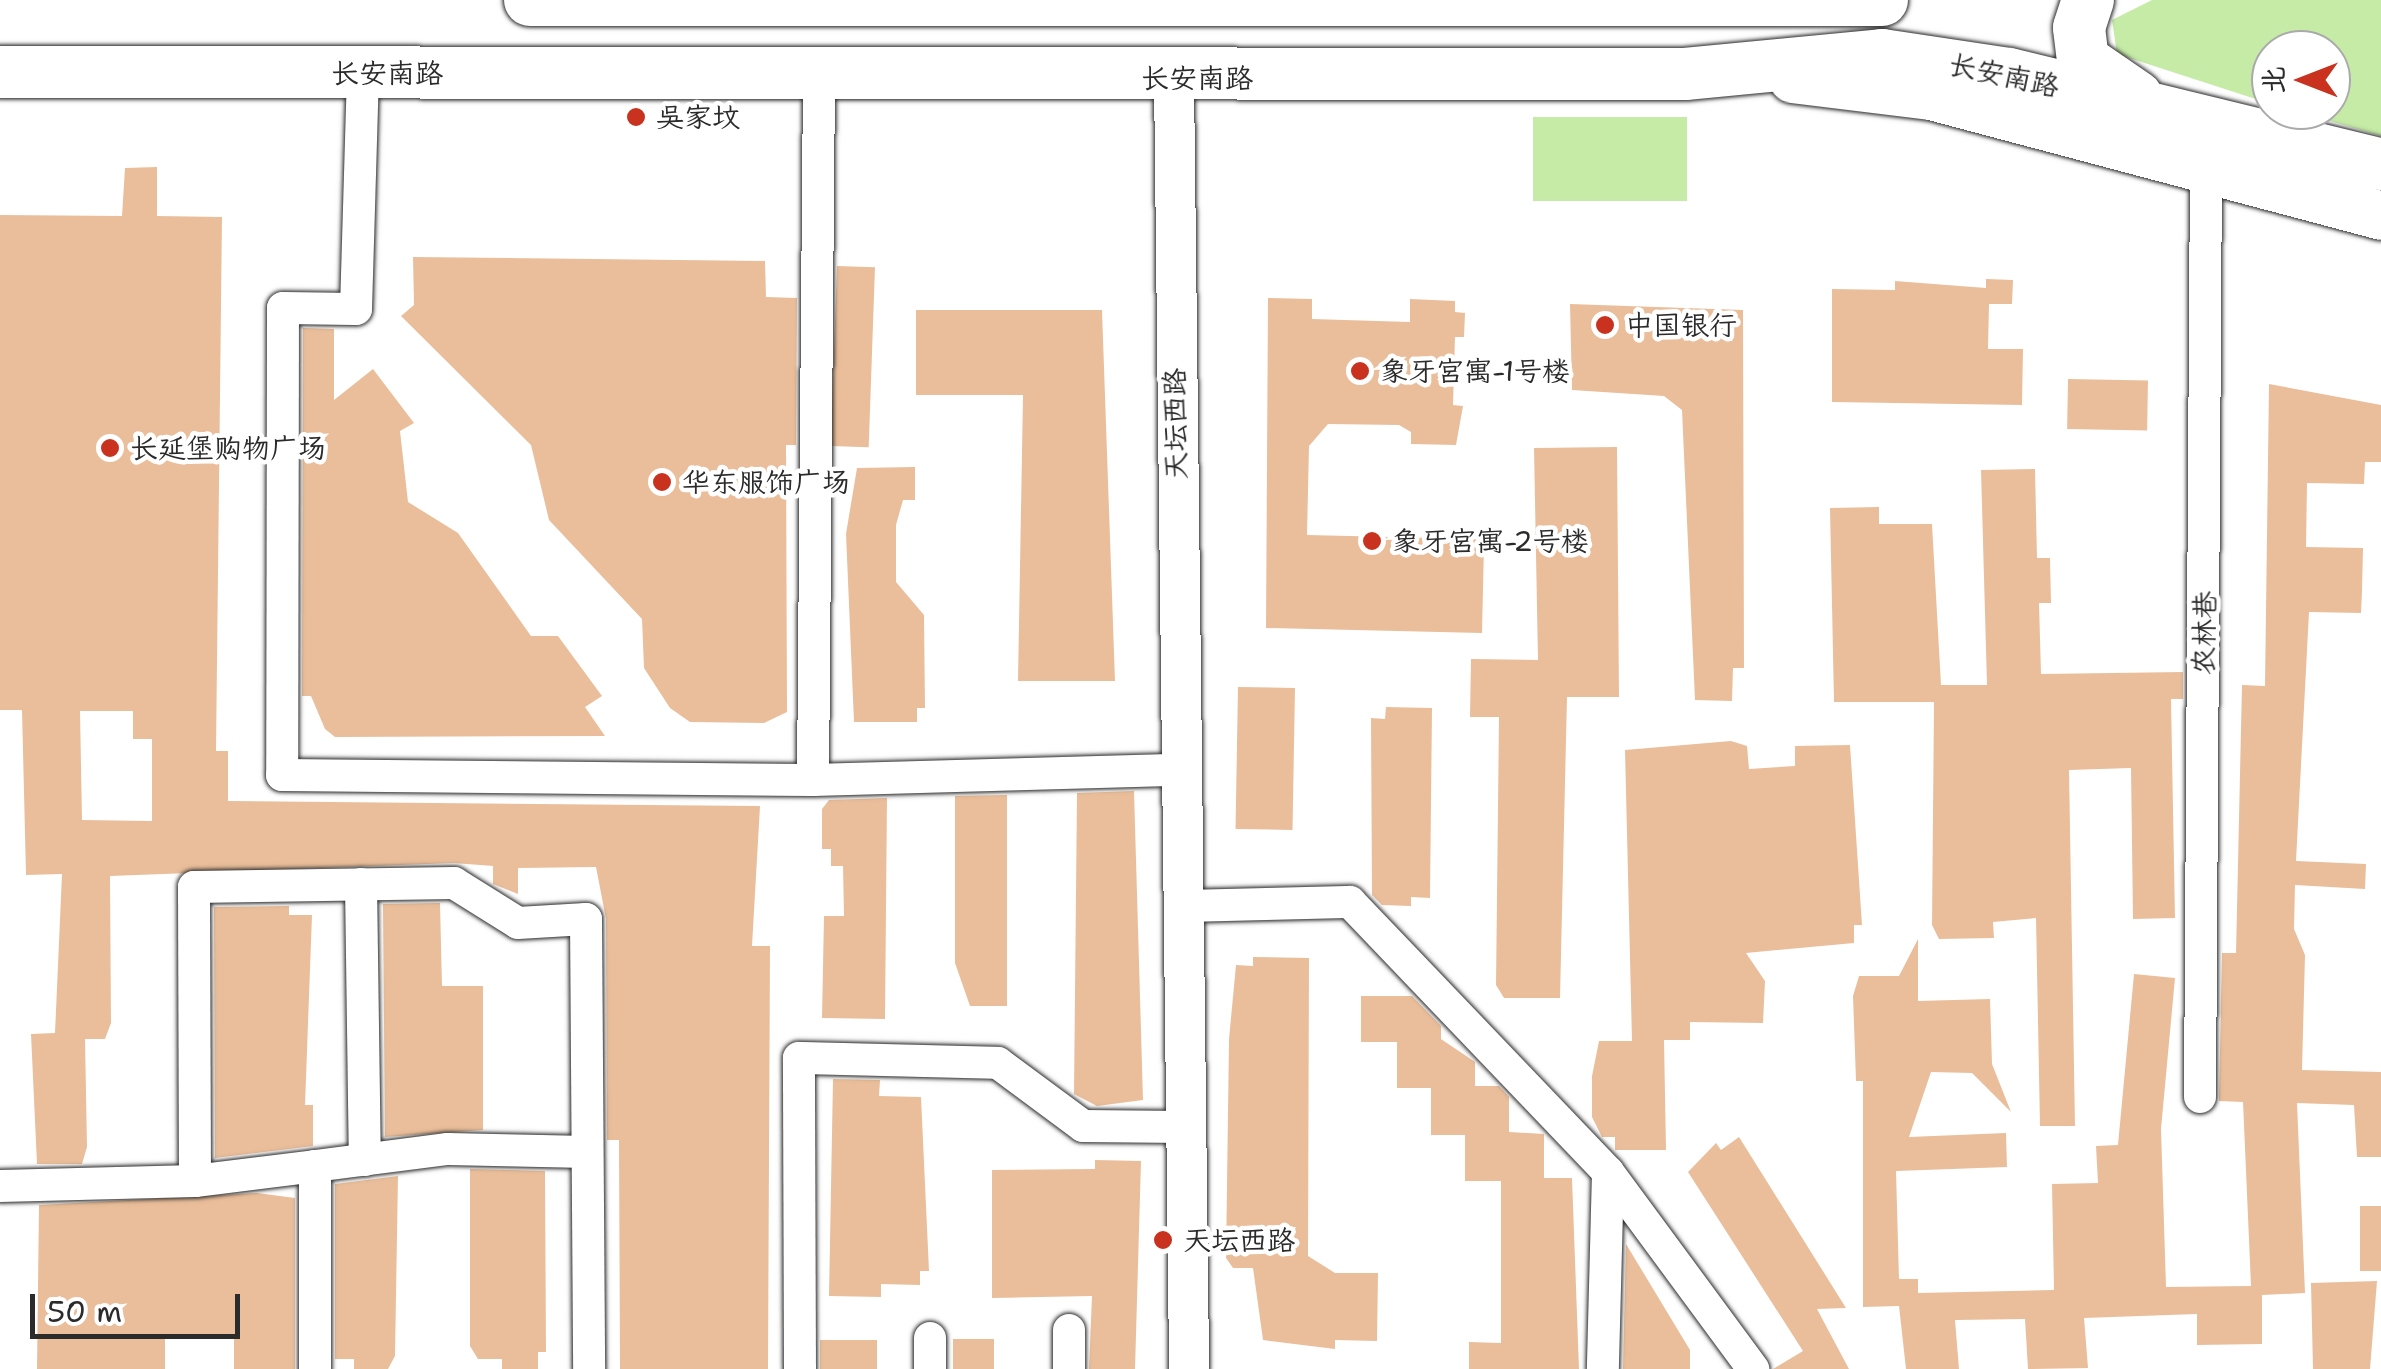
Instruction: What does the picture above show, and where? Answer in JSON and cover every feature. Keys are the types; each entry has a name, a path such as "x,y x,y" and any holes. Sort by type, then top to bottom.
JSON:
{"main road":[{"path":"530,0 1882,0"},
{"path":"2088,0 2083,60 2160,109"},
{"name":"长安南路","path":"0,72 1174,78 1684,74 1882,55 2160,109 2381,165"},
{"path":"1684,74 1900,89 2381,216"}],"street":[{"path":"362,73 356,309 282,308 282,775 813,780 1179,770"},
{"path":"813,780 819,75"},
{"name":"天坛西路","path":"1174,78 1179,770 1189,1369"},
{"name":"农林巷","path":"2200,1097 2206,170"},
{"path":"195,1181 194,886 454,883 518,923 586,919 589,1369"},
{"path":"361,884 365,1160"},
{"path":"1182,906 1350,902 1608,1172 1753,1369"},
{"path":"800,1369 799,1058 998,1063 1083,1126 1185,1127"},
{"path":"0,1186 195,1181 448,1150 587,1152"},
{"path":"315,1166 315,1369"},
{"path":"1603,1369 1608,1172"},
{"path":"1069,1330 1069,1369"}],"green space":[{"path":"2152,0 2381,0 2381,136 2351,127 2351,30 2251,30 2251,98 2117,54 2112,20"},
{"path":"1533,117 1687,117 1687,201 1533,201"}],"building":[{"path":"157,167 157,216 222,217 216,751 228,751 228,801 760,806 752,946 770,946 768,1369 620,1369 619,1140 607,1140 606,919 596,867 518,868 518,894 493,884 493,866 454,863 110,876 111,1023 105,1039 85,1039 87,1147 82,1164 37,1164 31,1034 55,1033 62,874 26,875 22,710 0,710 0,215 122,216 125,168","holes":["80,711 133,711 133,739 152,739 152,821 82,820"]},
{"name":"华东服饰广场","path":"413,257 765,261 766,297 797,298 796,445 786,445 787,712 764,723 690,722 670,708 644,668 642,619 549,520 531,445 401,316 414,305"},
{"path":"837,266 875,267 869,447 831,446"},
{"path":"1986,279 2013,280 2012,304 1989,304 1988,349 2023,349 2022,405 1832,402 1832,289 1895,290 1895,281 1986,288"},
{"path":"1268,298 1312,299 1312,319 1410,322 1410,299 1455,301 1455,312 1465,313 1464,337 1455,337 1453,405 1463,406 1456,445 1411,444 1411,432 1399,425 1328,424 1309,446 1307,535 1476,539 1484,545 1482,633 1266,628"},
{"path":"1570,304 1743,310 1744,668 1733,668 1732,701 1695,700 1682,410 1664,396 1572,390"},
{"path":"916,310 1102,310 1115,681 1018,681 1023,395 916,395"},
{"path":"303,328 334,329 334,400 373,369 414,423 400,431 408,502 458,533 531,636 558,636 602,696 585,707 605,736 335,737 325,729 311,696 302,696"},
{"path":"2068,379 2148,380 2147,430 2067,429"},
{"path":"2269,384 2381,405 2381,462 2365,462 2364,484 2307,483 2306,547 2363,548 2362,591 2361,613 2309,612 2296,861 2366,864 2365,889 2295,885 2294,929 2305,955 2302,1070 2381,1072 2381,1157 2357,1157 2354,1105 2297,1103 2305,1293 2262,1295 2262,1344 2197,1345 2197,1314 2084,1318 2088,1368 2028,1369 2025,1319 1955,1320 1959,1369 1906,1369 1899,1306 1863,1307 1863,1081 1856,1081 1853,996 1859,976 1899,976 1918,939 1918,1001 1990,999 1992,1064 2011,1112 1972,1073 1931,1072 1909,1137 2006,1133 2007,1167 1896,1171 1899,1279 1918,1279 1918,1293 2054,1290 2052,1184 2098,1183 2096,1146 2118,1145 2134,974 2175,978 2161,1129 2166,1287 2251,1286 2243,1102 2219,1101 2222,953 2236,953 2242,685 2265,686"},
{"path":"1617,447 1619,697 1567,697 1560,998 1504,998 1496,985 1499,717 1470,717 1471,659 1538,660 1534,448"},
{"path":"915,467 915,500 903,500 896,525 896,582 924,615 925,708 917,708 917,722 854,722 846,534 857,468"},
{"path":"2035,469 2037,558 2050,558 2051,603 2039,603 2041,674 2183,672 2183,699 2171,699 2175,918 2133,919 2131,768 2069,770 2075,1126 2040,1126 2036,918 1993,922 1994,938 1939,939 1932,925 1934,702 1834,702 1830,508 1879,507 1879,524 1932,524 1941,685 1987,685 1981,470"},
{"path":"1238,687 1295,688 1293,830 1236,829"},
{"path":"1386,707 1432,708 1430,898 1411,897 1411,906 1382,905 1372,895 1371,718 1385,719"},
{"path":"1731,741 1747,746 1749,769 1795,766 1795,746 1850,745 1862,925 1854,925 1854,943 1746,953 1765,981 1763,1023 1690,1022 1690,1040 1664,1040 1666,1150 1615,1150 1615,1137 1602,1137 1592,1117 1592,1076 1599,1041 1632,1041 1625,750"},
{"path":"1134,791 1143,1100 1097,1106 1074,1094 1077,793"},
{"path":"1007,795 1007,1006 970,1006 955,963 955,796"},
{"path":"887,798 885,1019 822,1018 824,916 844,916 843,866 831,866 831,849 822,849 822,809 829,800"},
{"path":"440,903 442,986 483,986 483,1130 385,1137 383,904"},
{"path":"289,906 289,915 312,915 305,1105 313,1105 313,1146 215,1158 214,907"},
{"path":"1253,957 1309,958 1308,1256 1335,1273 1378,1273 1377,1341 1335,1340 1335,1349 1263,1340 1253,1268 1233,1268 1226,1258 1229,1039 1236,965 1253,966"},
{"path":"1361,996 1412,996 1441,1026 1441,1039 1475,1062 1475,1086 1499,1086 1509,1097 1509,1132 1544,1134 1544,1178 1572,1178 1579,1369 1469,1369 1469,1342 1501,1343 1501,1181 1465,1181 1465,1135 1431,1135 1431,1088 1397,1088 1397,1042 1361,1042"},
{"path":"833,1079 880,1080 879,1096 921,1097 929,1271 920,1271 920,1285 881,1284 881,1297 829,1296"},
{"path":"1739,1137 1846,1308 1817,1309 1849,1369 1773,1369 1803,1351 1688,1172 1716,1143 1721,1150"},
{"path":"1095,1160 1141,1161 1135,1369 1089,1369 1092,1296 992,1298 992,1170 1095,1169"},
{"path":"470,1169 545,1171 546,1352 538,1352 538,1369 502,1369 502,1359 478,1359 470,1346"},
{"path":"398,1176 395,1356 388,1369 354,1369 354,1359 335,1359 335,1184"},
{"path":"257,1193 295,1198 295,1369 234,1369 234,1335 165,1335 165,1369 37,1369 39,1205"},
{"path":"2360,1206 2381,1206 2381,1271 2360,1271"},
{"path":"1626,1244 1690,1350 1690,1369 1623,1369"},
{"path":"2377,1281 2370,1369 2313,1369 2311,1283"},
{"path":"953,1339 994,1339 994,1369 953,1369"},
{"path":"820,1340 877,1340 877,1369 820,1369"}],"place":[{"name":"吴家坟","path":"636,117"},
{"name":"中国银行","path":"1605,325"},
{"name":"象牙宫寓-1号楼","path":"1360,371"},
{"name":"长延堡购物广场","path":"110,448"},
{"name":"华东服饰广场","path":"662,482"},
{"name":"象牙宫寓-2号楼","path":"1372,541"},
{"name":"天坛西路","path":"1163,1240"}]}
